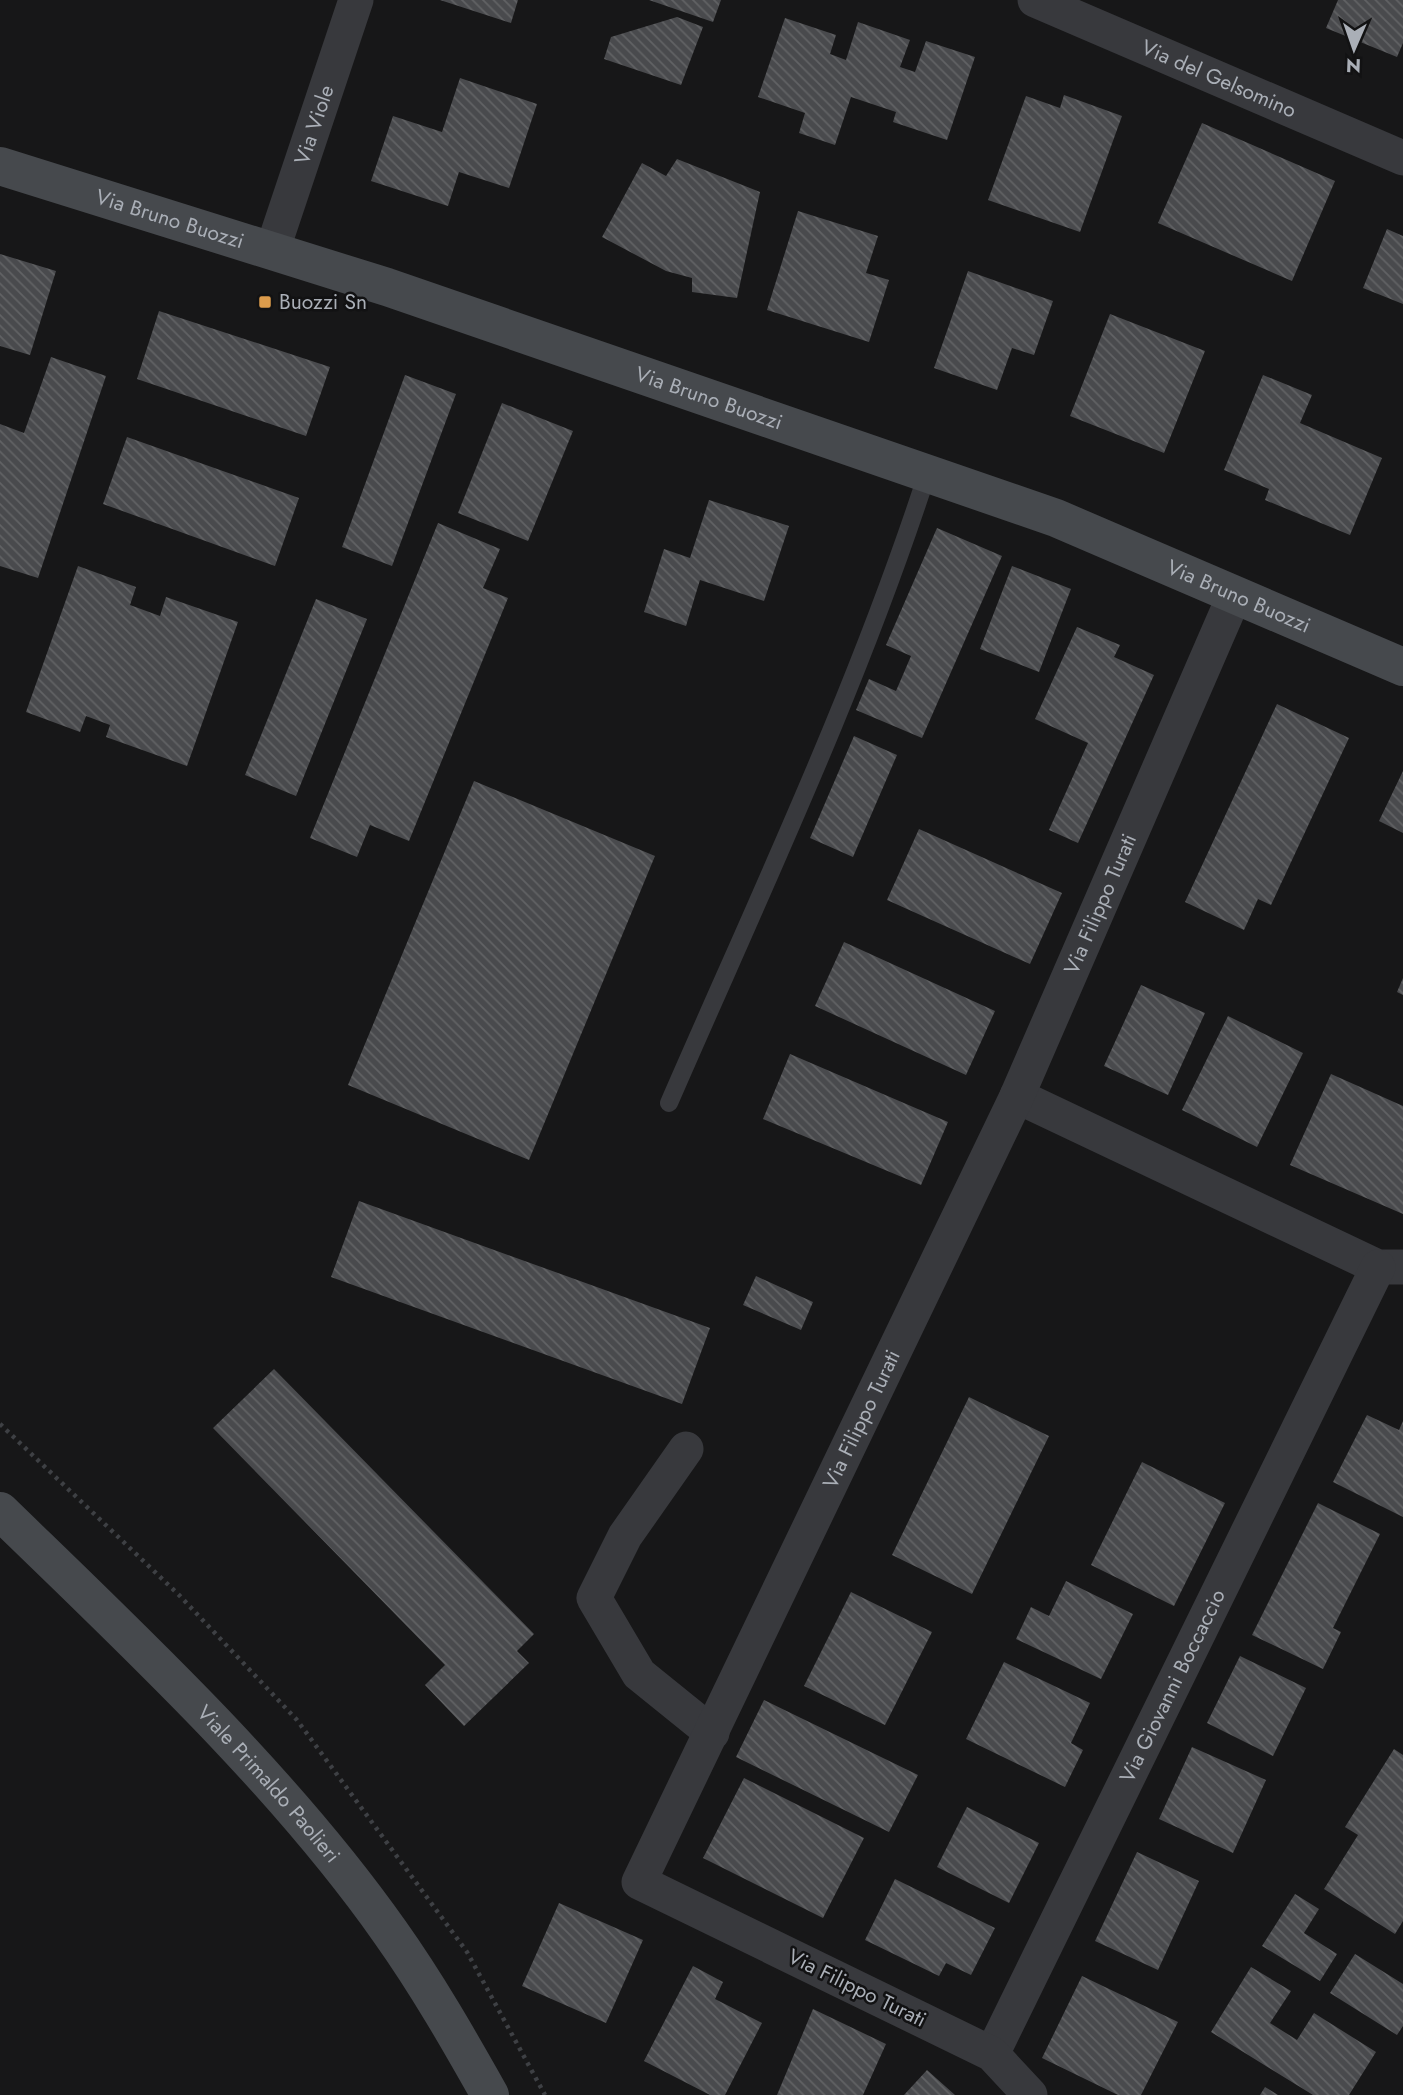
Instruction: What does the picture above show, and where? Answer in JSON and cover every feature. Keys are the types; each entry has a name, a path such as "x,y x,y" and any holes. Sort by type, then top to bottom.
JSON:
{"street":[{"name":"Via Viole","path":"272,251 356,0"},
{"name":"Via del Gelsomino","path":"1035,0 1403,158"},
{"name":"Via Bruno Buozzi","path":"0,166 425,300 1056,518 1403,667"},
{"name":"Via Filippo Turati","path":"992,2054 639,1882 1017,1096 1236,594"},
{"name":"Via Giovanni Boccaccio","path":"992,2054 1390,1267 1017,1096"},
{"path":"686,1449 625,1536 594,1598 639,1674 712,1733"},
{"name":"Viale Primaldo Paolieri","path":"0,1511 143,1650 247,1760 341,1868 418,1973 490,2095"},
{"path":"992,2054 1030,2095"}],"lane":[{"path":"669,1103 858,666 897,568 928,474"}],"path":[{"path":"0,1424 179,1595 297,1720 467,1952 545,2095"}],"building":[{"path":"440,0 518,0 511,23"},
{"path":"649,0 721,0 713,22"},
{"path":"1338,0 1403,0 1403,43 1397,57 1326,28"},
{"path":"677,17 703,27 681,85 604,59 611,37"},
{"path":"785,18 836,35 830,54 846,60 858,22 910,40 900,67 915,72 926,41 975,57 947,140 893,122 896,112 851,97 835,145 799,133 805,113 758,97"},
{"path":"460,78 537,104 509,188 459,172 448,206 371,181 393,116 442,132"},
{"path":"1064,95 1122,116 1080,232 988,200 1026,96 1060,108"},
{"path":"1202,123 1335,181 1292,281 1158,223"},
{"path":"677,159 760,192 737,298 692,292 692,278 666,271 602,237 642,163 666,176"},
{"path":"798,211 878,236 866,273 889,280 869,342 767,310"},
{"path":"1387,229 1403,236 1403,304 1363,288"},
{"path":"0,254 56,271 30,355 0,346"},
{"path":"968,271 1053,301 1034,355 1012,348 997,390 934,368"},
{"path":"159,311 330,367 306,436 137,379"},
{"path":"1110,314 1205,351 1164,453 1070,416"},
{"path":"51,357 106,376 38,578 0,566 0,424 24,433"},
{"path":"405,375 456,394 392,566 342,547"},
{"path":"1263,375 1312,395 1300,423 1382,458 1350,535 1265,500 1269,489 1224,470"},
{"path":"502,403 573,431 528,541 458,513"},
{"path":"127,437 299,498 275,566 103,504"},
{"path":"709,500 789,526 764,601 700,580 686,626 644,612 664,549 690,558"},
{"path":"438,523 500,549 483,588 508,598 409,841 370,825 357,857 310,838"},
{"path":"937,528 1002,556 922,738 856,710 869,679 896,691 911,656 886,645"},
{"path":"78,566 136,587 130,605 160,616 166,597 238,622 187,766 106,737 110,725 86,716 80,732 26,712"},
{"path":"1012,566 1071,589 1039,672 980,649"},
{"path":"316,599 367,619 296,796 245,775"},
{"path":"1077,627 1120,645 1114,657 1154,675 1078,843 1049,830 1088,743 1035,719"},
{"path":"1277,704 1349,738 1271,905 1258,899 1244,930 1185,902"},
{"path":"854,736 897,755 853,857 810,838"},
{"path":"1403,771 1403,833 1379,821"},
{"path":"474,781 655,856 529,1160 348,1085"},
{"path":"919,829 1062,893 1030,964 887,900"},
{"path":"844,942 995,1011 966,1075 815,1006"},
{"path":"1403,978 1403,995 1397,992"},
{"path":"1141,985 1205,1013 1168,1095 1104,1066"},
{"path":"1228,1016 1303,1053 1257,1147 1182,1110"},
{"path":"790,1054 948,1122 921,1185 763,1119"},
{"path":"1331,1074 1403,1106 1403,1214 1290,1165"},
{"path":"359,1201 710,1328 682,1404 331,1277"},
{"path":"756,1276 813,1302 801,1330 743,1305"},
{"path":"274,1369 534,1634 517,1651 529,1663 464,1726 425,1685 445,1665 213,1428"},
{"path":"969,1397 1049,1436 972,1594 892,1555"},
{"path":"1367,1415 1399,1430 1403,1421 1403,1517 1333,1482"},
{"path":"1142,1462 1225,1503 1174,1606 1091,1565"},
{"path":"1318,1503 1380,1534 1333,1628 1341,1632 1323,1669 1252,1635"},
{"path":"1066,1581 1133,1614 1101,1679 1016,1639 1031,1607 1049,1616"},
{"path":"851,1592 932,1632 885,1725 804,1686"},
{"path":"1240,1656 1306,1688 1273,1756 1207,1723"},
{"path":"1004,1662 1090,1703 1071,1743 1083,1750 1065,1787 966,1739"},
{"path":"764,1700 918,1775 889,1832 736,1757"},
{"path":"1192,1747 1266,1780 1233,1853 1159,1819"},
{"path":"1394,1749 1403,1755 1403,1921 1395,1934 1324,1889 1358,1835 1345,1827"},
{"path":"744,1778 864,1838 823,1918 703,1858"},
{"path":"967,1807 1039,1843 1009,1903 937,1867"},
{"path":"1137,1852 1199,1881 1158,1970 1095,1941"},
{"path":"895,1879 995,1928 971,1975 946,1963 939,1976 865,1940"},
{"path":"1295,1894 1319,1909 1304,1933 1337,1954 1320,1981 1262,1946"},
{"path":"559,1903 643,1940 606,2023 522,1986"},
{"path":"1355,1954 1403,1984 1403,2026 1397,2035 1330,1993"},
{"path":"693,1966 723,1982 715,1999 762,2023 725,2095 710,2095 644,2061"},
{"path":"1251,1967 1291,1991 1270,2023 1297,2040 1314,2013 1376,2052 1349,2095 1313,2095 1211,2032"},
{"path":"1082,1976 1178,2022 1141,2095 1118,2095 1042,2058"},
{"path":"813,2009 886,2044 863,2095 777,2095"},
{"path":"927,2070 955,2095 904,2095"},
{"path":"1265,2087 1278,2095 1260,2095"}],"place":[{"name":"Buozzi Sn","path":"265,302"}]}
